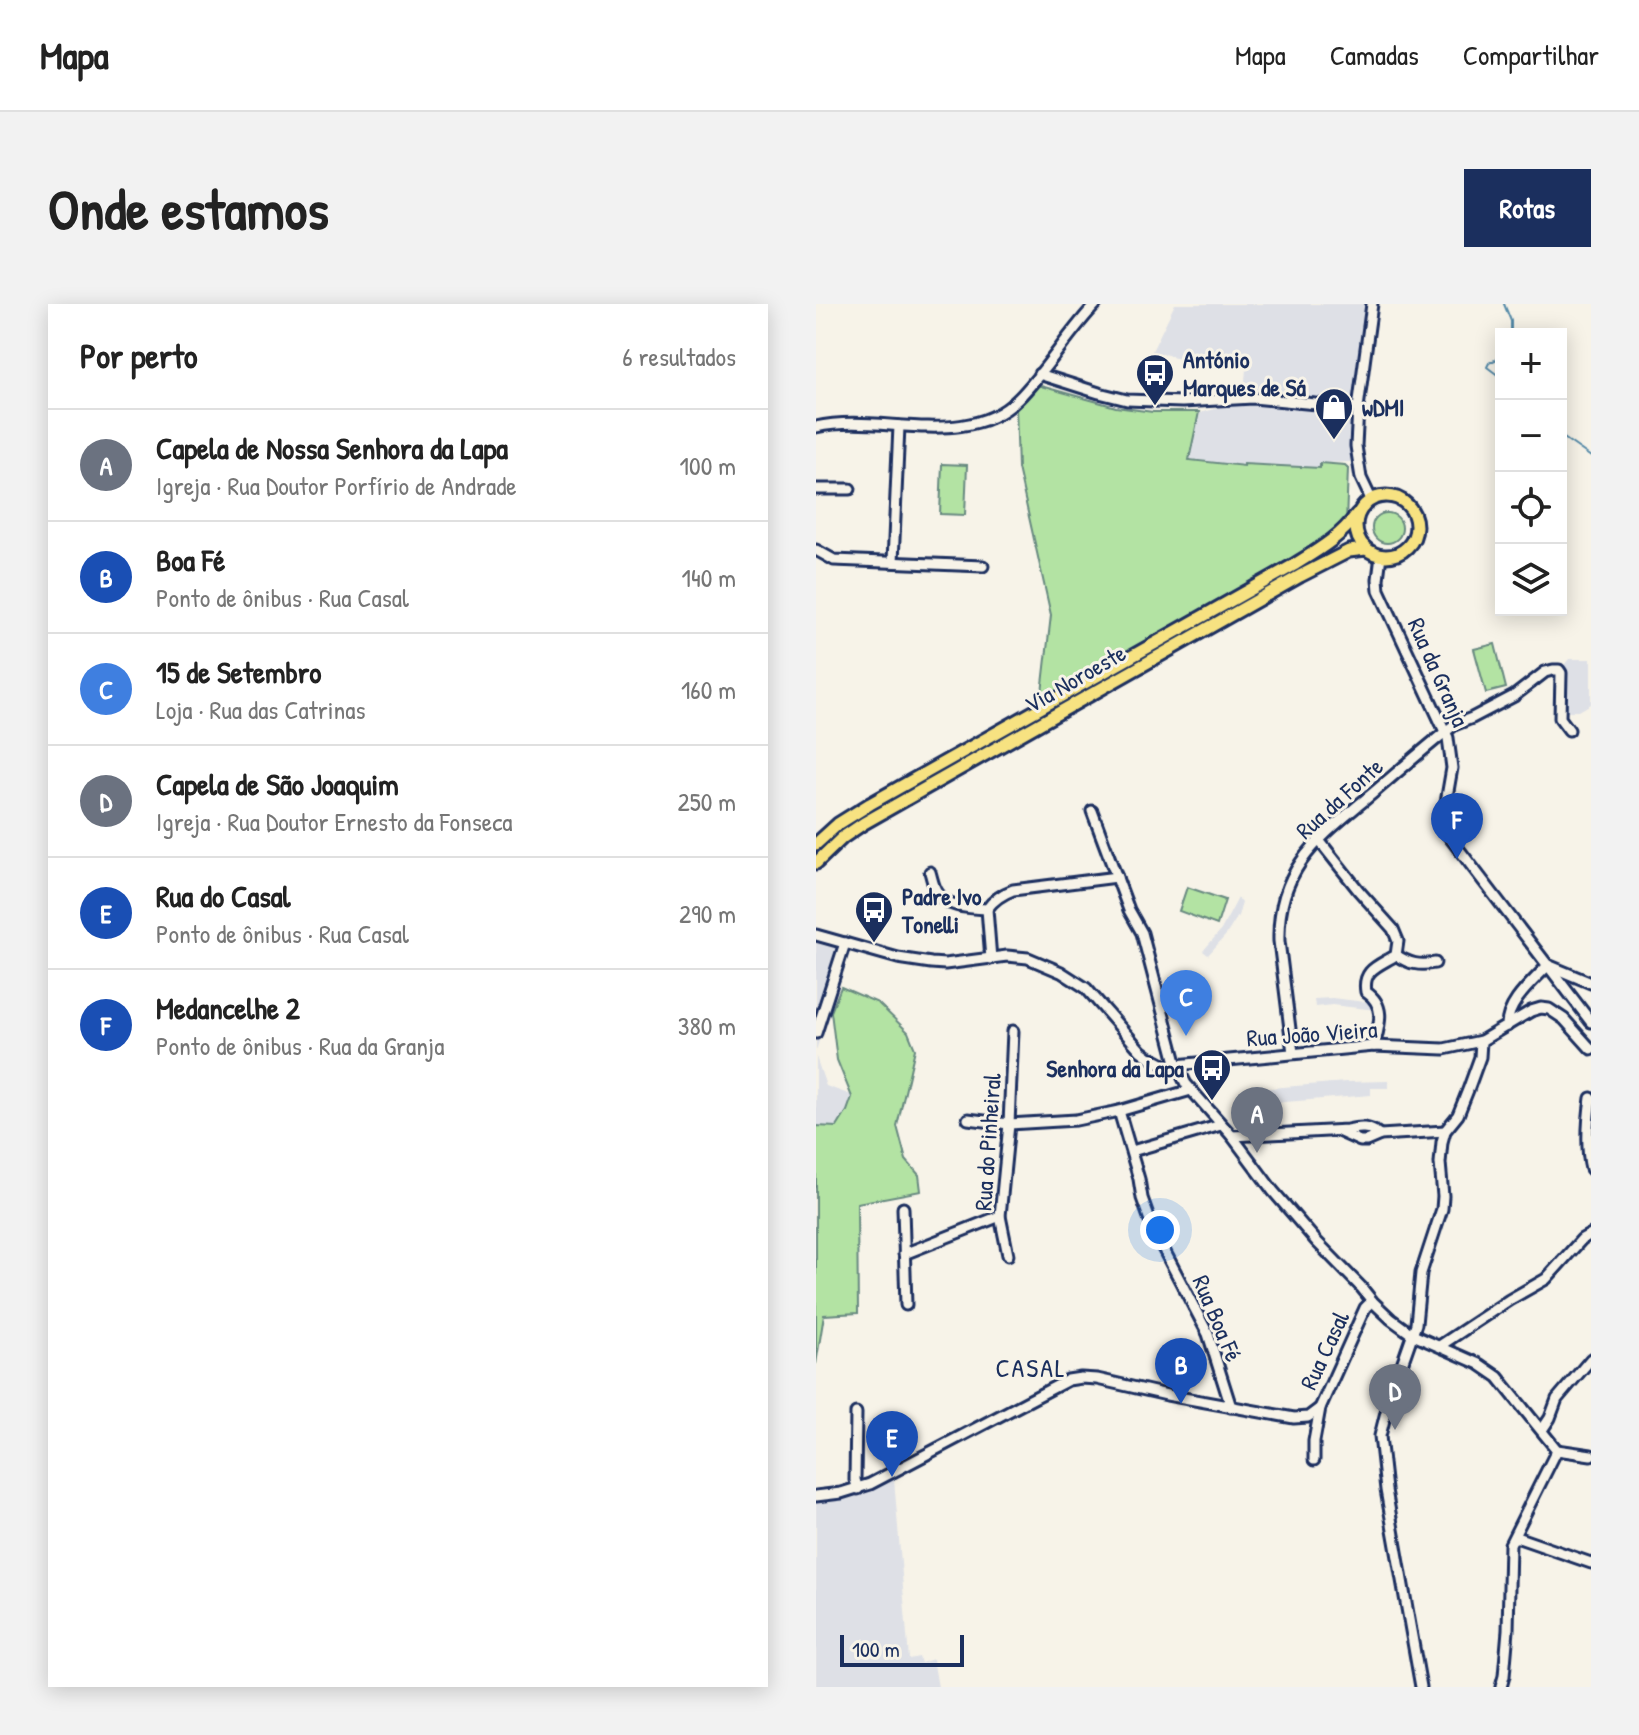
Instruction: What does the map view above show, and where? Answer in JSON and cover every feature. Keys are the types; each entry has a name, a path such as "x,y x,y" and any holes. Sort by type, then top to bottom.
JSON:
{"main road":[{"path":"1390,496 1400,499 1414,514 1416,525 1411,543 1395,555 1381,555 1366,549 1359,542 1355,524 1357,514 1371,499 1390,496"},
{"name":"Via Noroeste","path":"816,844 838,824 870,804 1294,565 1336,538 1357,514"},
{"name":"Via Noroeste","path":"816,863 842,838 864,823 1300,576 1349,551 1366,549"}],"street":[{"path":"816,427 854,422 952,426 993,417 1017,400 1096,304"},
{"path":"1371,499 1361,478 1356,446 1372,304"},
{"path":"1039,374 1127,400 1182,402 1253,398 1358,408"},
{"path":"893,562 899,426"},
{"path":"816,489 850,489"},
{"path":"816,550 834,560 983,566"},
{"name":"Rua da Granja","path":"1381,555 1379,590 1448,738 1452,768 1444,814 1448,835 1591,1022"},
{"name":"Rua da Fonte","path":"1293,1053 1279,941 1280,912 1292,876 1318,839 1454,725 1514,696 1534,679 1553,670 1561,673 1560,718 1569,730"},
{"path":"1092,811 1135,923 1142,933 1177,1066 1191,1090 1317,1242 1391,1319 1413,1335 1441,1345 1498,1377 1557,1450 1591,1455"},
{"path":"1318,839 1393,929 1398,941 1396,955 1369,972 1365,978 1364,988 1376,1001 1380,1012 1380,1026 1374,1046"},
{"path":"930,872 942,899 962,907 987,909"},
{"path":"991,959 987,909 1003,893 1117,877"},
{"path":"816,935 898,958 931,963 1017,956 1028,958 1061,972 1086,988 1149,1057 1166,1066 1177,1066"},
{"path":"816,1033 845,943"},
{"path":"1396,955 1415,964 1435,963"},
{"path":"1507,1026 1511,1009 1548,965 1591,983"},
{"name":"Rua João Vieira","path":"1177,1066 1374,1046 1444,1049 1481,1041 1541,1008 1549,1009 1564,1019 1591,1049"},
{"name":"Rua do Pinheiral","path":"1008,1255 1000,1216 1009,1124 1013,1031"},
{"path":"1421,1687 1380,1442 1388,1404 1416,1324 1421,1273 1442,1209 1440,1163 1445,1131 1458,1115 1468,1090 1480,1057 1481,1041"},
{"path":"968,1119 1009,1124 1076,1120 1191,1090"},
{"path":"1591,1098 1588,1136 1591,1169"},
{"name":"Rua Boa Fé","path":"1119,1111 1153,1229 1208,1334 1231,1407"},
{"path":"1132,1151 1221,1125"},
{"path":"1232,1136 1364,1127 1380,1135 1445,1131"},
{"path":"903,1208 906,1305"},
{"path":"904,1254 1000,1216"},
{"path":"1441,1345 1546,1279 1582,1239 1591,1234"},
{"name":"Rua Casal","path":"816,1496 841,1493 870,1484 1068,1380 1097,1379 1231,1407 1294,1418 1308,1417 1320,1408 1365,1308 1372,1301"},
{"path":"1542,1430 1557,1399 1591,1359"},
{"path":"1314,1460 1320,1408"},
{"path":"856,1413 855,1480 858,1489"},
{"path":"1501,1687 1508,1630 1510,1544 1557,1450"},
{"path":"1514,1538 1591,1563"}],"shaded area":[{"path":"1175,304 1366,304 1350,462 1320,463 1320,468 1245,466 1188,460 1200,413 1239,402 1244,392 1247,357 1179,358 1152,351"},
{"path":"1569,659 1591,659 1591,704 1579,711 1564,711 1564,665"},
{"path":"1238,898 1242,903 1238,916 1208,955 1203,951 1221,930"},
{"path":"816,943 850,952 816,1051"},
{"path":"1314,999 1374,1003 1376,1010 1332,1005 1315,1007"},
{"path":"816,1057 826,1086 854,1096 843,1132 816,1125"},
{"path":"1388,1081 1389,1088 1371,1088 1371,1095 1249,1105 1247,1090 1346,1082"},
{"path":"894,1479 909,1659 919,1657 921,1663 933,1659 938,1687 816,1687 816,1502 847,1499 873,1491"}],"green space":[{"path":"1037,385 1116,407 1153,412 1199,412 1189,460 1244,466 1320,468 1320,463 1345,465 1348,468 1346,523 1303,555 1041,702 1051,615 1018,468 1016,407"},
{"path":"942,464 967,465 965,515 940,514"},
{"path":"1387,513 1398,517 1402,528 1398,539 1387,543 1376,539 1372,528 1376,517"},
{"path":"1495,644 1506,688 1486,693 1474,649"},
{"path":"1187,887 1225,900 1217,925 1179,911"},
{"path":"841,987 878,1003 908,1032 915,1049 897,1126 906,1160 919,1175 921,1191 857,1203 858,1313 824,1315 816,1364 816,1126 837,1127 852,1097 837,1060 831,1012"}],"waterway":[{"path":"1504,304 1511,328"},
{"path":"1495,360 1487,367 1495,373"},
{"path":"1567,440 1591,457"}],"place":[{"name":"António Marques de Sá","path":"1155,407"},
{"name":"wDMI","path":"1334,441"},
{"name":"Medancelhe 2","path":"1457,859"},
{"name":"Padre Ivo Tonelli","path":"874,944"},
{"name":"15 de Setembro","path":"1186,1036"},
{"name":"Senhora da Lapa","path":"1212,1102"},
{"name":"Capela de Nossa Senhora da Lapa","path":"1257,1153"},
{"name":"Boa Fé","path":"1181,1404"},
{"name":"Capela de São Joaquim","path":"1395,1430"},
{"name":"Rua do Casal","path":"892,1477"}],"district":[{"name":"CASAL","path":"1031,1367"}]}
